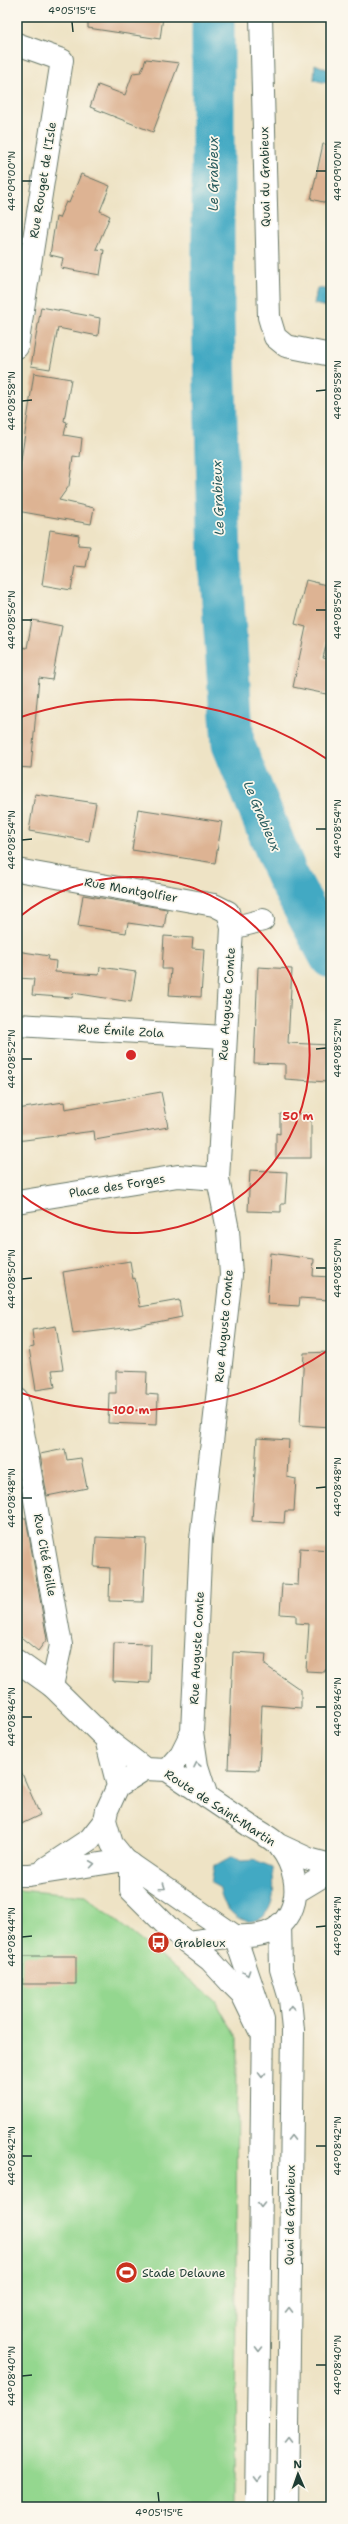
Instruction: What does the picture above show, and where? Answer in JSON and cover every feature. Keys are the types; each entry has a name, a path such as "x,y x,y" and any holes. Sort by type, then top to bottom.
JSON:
{"street":[{"name":"Quai du Grabieux","path":"261,17 269,317 275,336 286,346 331,356"},
{"name":"Rue Rouget de l'Isle","path":"17,44 62,60 17,347"},
{"name":"Rue Montgolfier","path":"17,870 214,905 228,912 232,928"},
{"path":"232,928 263,920"},
{"name":"Rue Auguste Comte","path":"207,1797 197,1766 192,1732 201,1538 231,1275 228,1230 218,1179 224,1037 232,928"},
{"name":"Rue Émile Zola","path":"17,1025 224,1037"},
{"name":"Place des Forges","path":"17,1202 178,1176 218,1179"},
{"name":"Rue Cité Reille","path":"17,1399 61,1645 52,1686"},
{"path":"17,1660 52,1686 106,1739 145,1769 118,1786"},
{"name":"Rue Auguste Comte","path":"166,1770 181,1754 192,1732"},
{"path":"40,1872 90,1839 105,1820 118,1786 106,1739"},
{"name":"Route de Saint-Martin","path":"145,1769 166,1770 279,1846 292,1864 296,1892 290,1913 270,1932 256,1937 235,1936 187,1942"},
{"path":"105,1820 112,1844 128,1862 235,1936 263,2019 257,2507"},
{"path":"279,1846 309,1859 331,1865"},
{"path":"17,1874 128,1862"},
{"path":"128,1862 131,1890 187,1942 210,1960 242,1994 262,2036"},
{"path":"296,1892 331,1871"},
{"name":"Quai de Grabieux","path":"280,1924 281,1969 290,1999 293,2030 287,2507"}],"green space":[{"name":"Stade Delaune","path":"17,1890 85,1896 215,2000 237,2039 235,2507 17,2507"}],"water":[{"path":"315,64 331,71 331,84 314,80"},
{"path":"317,288 331,290 331,308 314,304"},
{"path":"232,1856 241,1861 255,1860 272,1867 274,1885 273,1897 266,1913 259,1919 252,1921 237,1917 225,1905 220,1888 211,1883 214,1866"}],"building":[{"path":"88,17 163,17 160,39 88,28"},
{"path":"146,59 179,63 153,132 90,107 98,85 125,95 133,73 141,72"},
{"path":"323,144 331,145 331,204 311,199"},
{"path":"81,174 110,186 100,211 110,216 96,249 104,250 100,275 61,268 63,258 50,255 56,217 59,218 66,202 69,203"},
{"path":"41,307 100,318 98,336 58,328 50,369 31,366"},
{"path":"34,373 71,379 64,421 67,422 64,435 82,438 80,457 73,456 69,486 59,500 94,508 91,524 17,511 17,487"},
{"path":"50,530 79,535 78,545 90,546 86,567 75,566 71,590 42,585"},
{"path":"306,580 330,586 326,602 331,604 331,625 323,658 331,660 331,695 293,687 306,627 295,624"},
{"path":"32,620 62,626 52,680 39,678 31,768 17,767 17,662 20,647 27,648"},
{"path":"35,794 96,803 89,841 29,831"},
{"path":"138,809 222,822 215,863 132,850"},
{"path":"83,895 167,909 164,928 128,923 126,933 78,926"},
{"path":"164,936 193,938 192,948 204,949 201,997 169,995 171,969 162,969"},
{"path":"17,951 49,956 48,960 56,961 55,972 99,975 100,967 136,972 131,1002 73,993 72,998 32,995 34,979 17,978"},
{"path":"258,967 292,969 288,1043 329,1045 327,1082 285,1079 285,1064 254,1063"},
{"path":"161,1092 168,1127 95,1140 94,1131 17,1141 17,1109 64,1102 65,1109"},
{"path":"280,1114 311,1114 311,1158 276,1158 276,1133 280,1134"},
{"path":"250,1170 287,1172 285,1204 281,1204 281,1212 248,1211"},
{"path":"270,1253 314,1259 313,1276 330,1277 329,1300 300,1298 299,1306 267,1304"},
{"path":"130,1261 133,1279 135,1278 140,1307 179,1300 182,1317 132,1327 73,1334 63,1272"},
{"path":"56,1326 63,1369 52,1370 55,1387 36,1390 29,1348 34,1347 32,1330"},
{"path":"331,1352 331,1427 300,1425 304,1353"},
{"path":"116,1371 147,1372 146,1394 158,1395 157,1425 108,1423 109,1393 116,1393"},
{"path":"257,1438 289,1440 287,1477 296,1479 294,1511 285,1511 284,1523 252,1521"},
{"path":"65,1449 67,1460 81,1458 87,1488 47,1496 40,1454"},
{"path":"17,1470 22,1501 17,1502"},
{"path":"17,1518 26,1518 47,1639 38,1651 17,1634"},
{"path":"96,1537 146,1539 143,1602 109,1601 110,1568 94,1567"},
{"path":"300,1548 331,1550 327,1643 331,1643 331,1670 325,1670 325,1672 306,1671 309,1624 296,1623 296,1615 280,1614 282,1584 298,1585"},
{"path":"114,1643 151,1644 150,1683 113,1681"},
{"path":"233,1652 266,1654 265,1665 301,1690 301,1708 262,1705 259,1770 228,1769"},
{"path":"17,1762 40,1815 17,1826"},
{"path":"23,1956 76,1956 76,1984 22,1984"}],"waterway":[{"name":"Le Grabieux","path":"213,17 213,317 220,560 233,744 287,876 331,957"}],"place":[{"name":"Grabieux","path":"158,1943"},
{"name":"Stade Delaune","path":"126,2273"}]}
